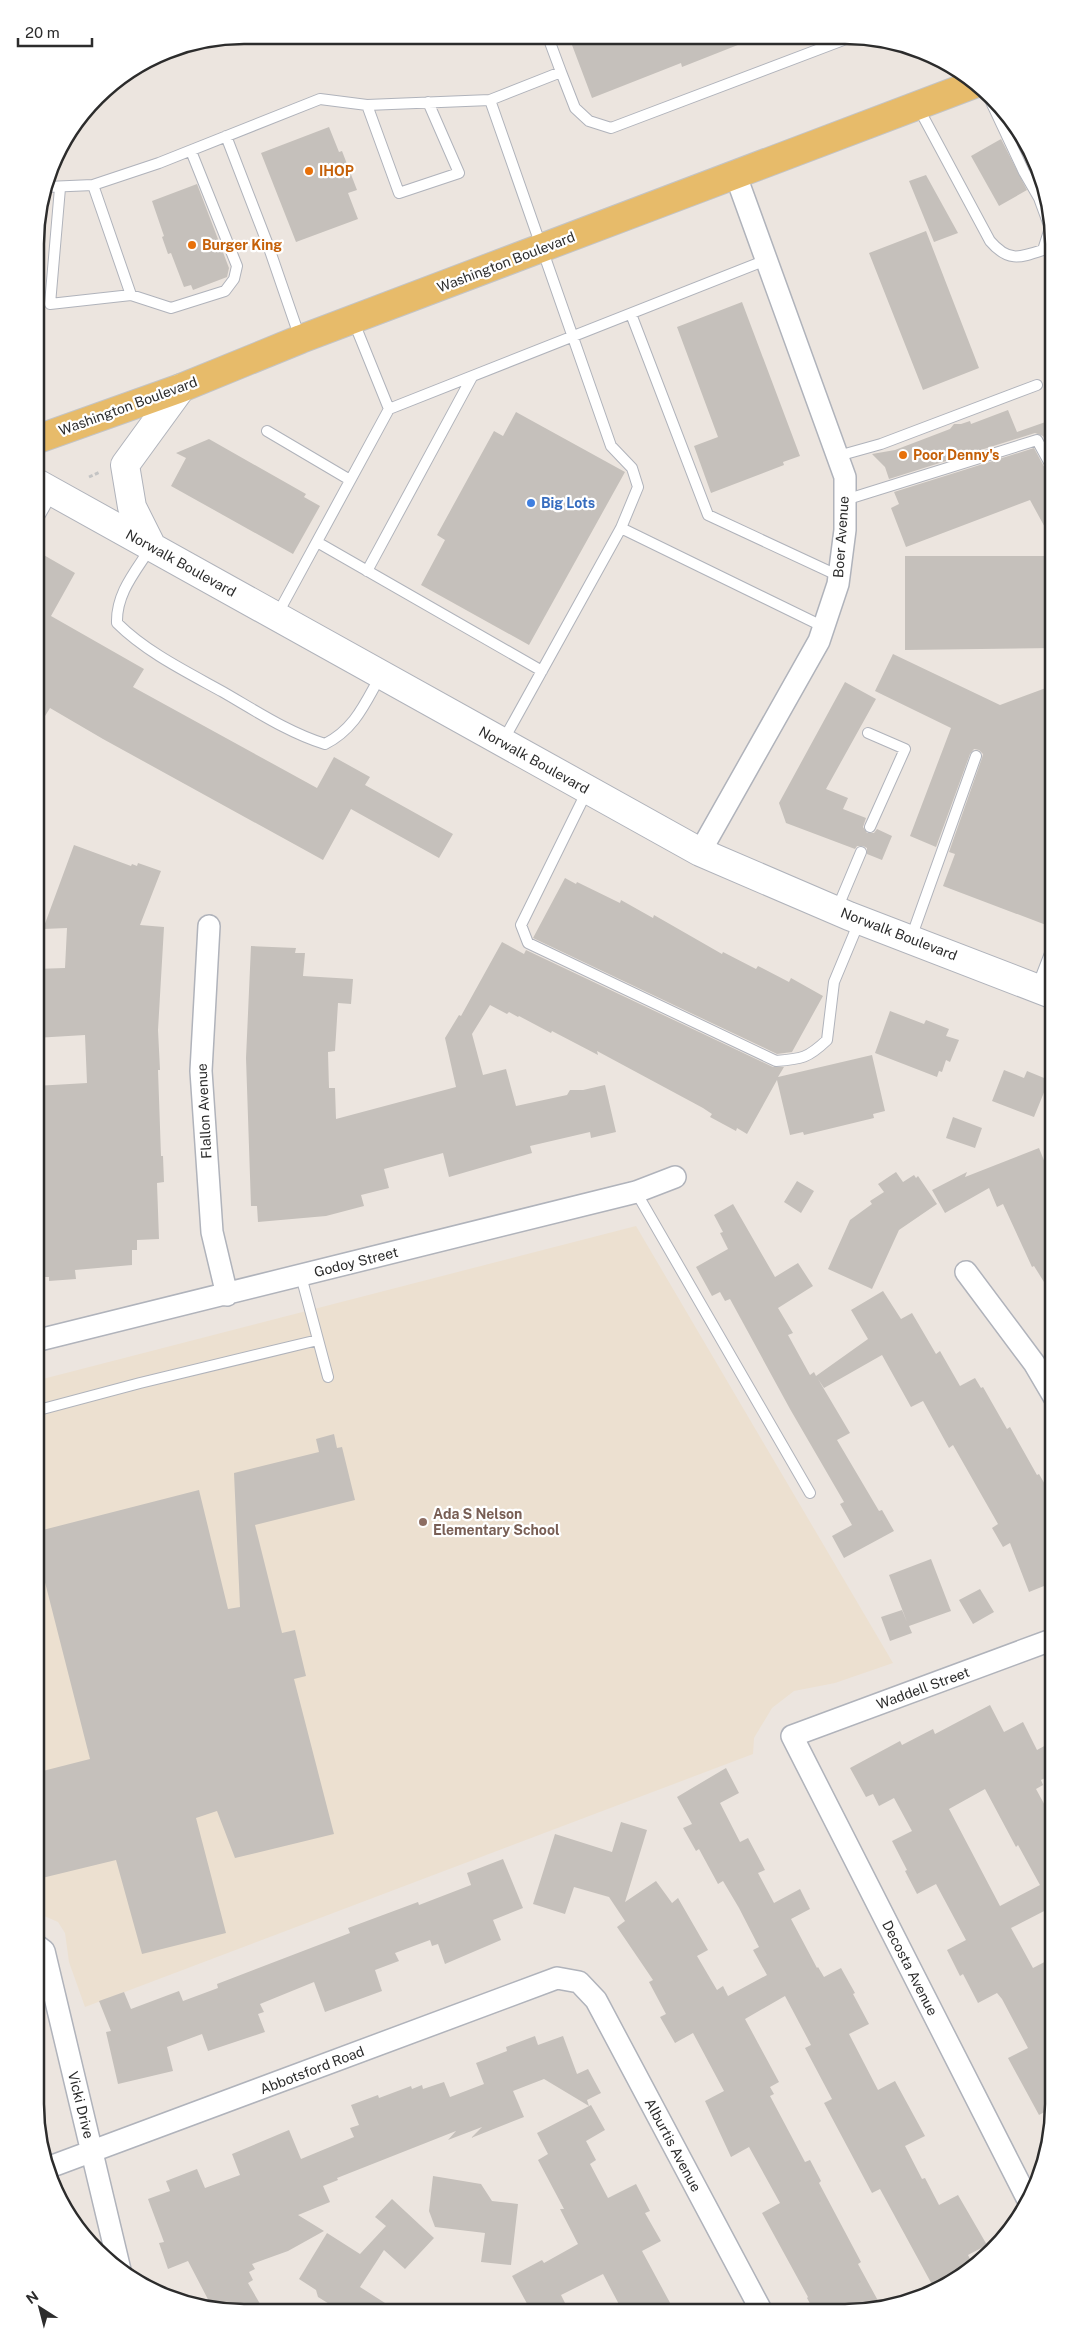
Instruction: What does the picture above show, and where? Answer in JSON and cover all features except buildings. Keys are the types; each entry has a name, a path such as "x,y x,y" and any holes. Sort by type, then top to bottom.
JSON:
{"main road":[{"name":"Washington Boulevard","path":"44,437 181,388 301,339 736,176 969,86"},
{"path":"152,546 132,507 125,465 181,388"},
{"name":"Norwalk Boulevard","path":"44,487 700,852 848,915 1045,992"}],"street":[{"name":"Boer Avenue","path":"700,852 819,640 839,576 845,530 845,476 736,176"},
{"name":"Flallon Avenue","path":"208,926 201,1071 212,1232 228,1294"},
{"name":"Godoy Street","path":"44,1339 636,1192 676,1177"},
{"path":"966,1272 1034,1363 1045,1382"},
{"name":"Waddell Street","path":"792,1736 1045,1642"},
{"name":"Decosta Avenue","path":"792,1736 1025,2193"},
{"name":"Vicki Drive","path":"44,1951 118,2259"},
{"name":"Abbotsford Road","path":"53,2166 558,1978 578,1982"},
{"name":"Alburtis Avenue","path":"578,1982 596,2000 758,2304"}],"lane":[{"path":"551,44 575,108 589,121 611,128 833,44"},
{"path":"52,187 92,185 191,151 320,99 366,105 490,100 561,72"},
{"path":"490,100 574,336 610,446 632,468 638,487 621,528 503,742"},
{"path":"366,105 399,193 459,173 428,102"},
{"path":"918,106 990,241 1000,252 1018,258 1043,250 1045,244"},
{"path":"996,112 1024,172 1040,201"},
{"path":"226,136 268,245 301,339"},
{"path":"60,188 50,304 131,295 171,308 225,291 234,279 237,266 191,151"},
{"path":"92,185 131,295"},
{"path":"276,616 389,409 766,260"},
{"path":"631,314 708,515 839,576"},
{"path":"353,320 389,409"},
{"path":"368,571 472,377"},
{"path":"838,456 881,444 1036,385"},
{"path":"267,432 350,480"},
{"path":"845,500 1037,440 1045,455"},
{"path":"621,528 824,627"},
{"path":"317,542 542,671"},
{"path":"152,546 123,591 117,609 118,623 131,636 181,669 271,720 302,737 325,744 341,736 354,721 381,674"},
{"path":"868,733 905,749 870,827"},
{"path":"910,939 976,756"},
{"path":"588,790 521,925 528,943 776,1061 796,1060 812,1055 827,1040 834,982 861,852"},
{"path":"636,1192 810,1493"},
{"path":"301,1276 328,1377"},
{"path":"44,1409 140,1383 318,1340"}],"shaded area":[{"name":"Ada S Nelson Elementary School","path":"636,1226 893,1663 835,1683 794,1691 772,1708 754,1738 753,1754 85,2007 69,1962 65,1933 58,1922 44,1916 44,1379"}],"place":[{"name":"IHOP","path":"309,171"},
{"name":"Burger King","path":"192,245"},
{"name":"Poor Denny's","path":"903,455"},
{"name":"Big Lots","path":"531,503"},
{"name":"Ada S Nelson Elementary School","path":"423,1522"}]}
